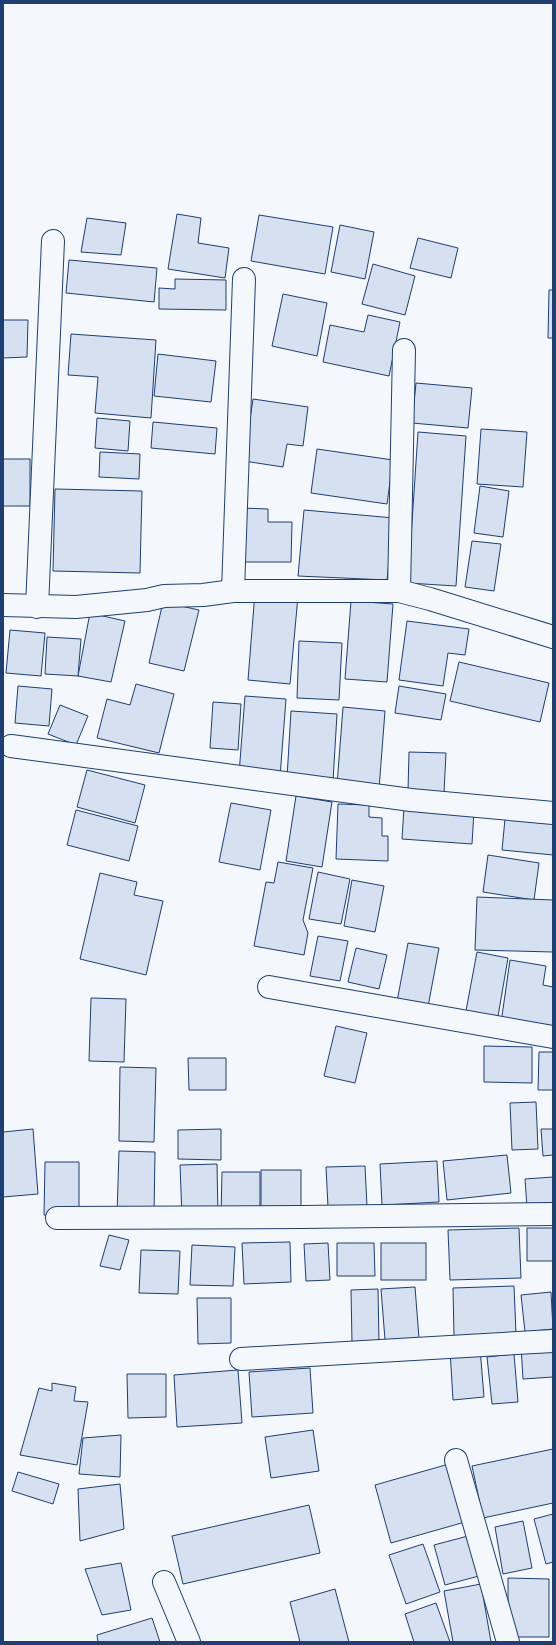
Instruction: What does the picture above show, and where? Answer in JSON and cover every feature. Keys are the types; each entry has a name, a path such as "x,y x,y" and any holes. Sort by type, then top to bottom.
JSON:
{"street":[{"path":"37,607 53,241"},
{"path":"233,591 244,280"},
{"path":"399,591 404,350"},
{"path":"3,605 76,607 147,600 164,596 203,595 233,591 399,591 430,599 553,637"},
{"path":"10,746 411,800 553,813"},
{"path":"269,988 553,1037"},
{"path":"57,1218 553,1214"},
{"path":"241,1359 553,1341"},
{"path":"456,1460 508,1642"},
{"path":"164,1582 189,1642"}],"building":[{"path":"177,214 201,218 198,243 229,248 225,278 168,269"},
{"path":"259,215 333,227 325,274 251,261"},
{"path":"87,218 126,223 121,255 81,252"},
{"path":"340,225 374,232 365,279 331,272"},
{"path":"418,238 458,248 451,278 410,268"},
{"path":"69,260 157,268 154,302 66,293"},
{"path":"373,264 415,276 405,315 362,304"},
{"path":"175,279 226,280 226,310 159,309 159,288 175,289"},
{"path":"549,290 553,290 553,338 548,338"},
{"path":"283,294 327,303 317,356 272,346"},
{"path":"368,315 400,322 389,376 323,362 330,325 364,332"},
{"path":"3,320 28,320 27,357 3,358"},
{"path":"71,334 156,340 151,418 95,413 98,377 68,375"},
{"path":"158,354 216,361 211,402 154,396"},
{"path":"416,383 472,388 468,428 412,423"},
{"path":"253,399 308,407 303,446 287,444 283,467 244,461"},
{"path":"97,418 130,421 128,451 95,448"},
{"path":"153,422 217,428 215,454 151,448"},
{"path":"481,429 527,432 523,487 477,484"},
{"path":"418,432 466,436 456,586 408,583"},
{"path":"317,449 393,460 387,504 311,493"},
{"path":"100,452 140,454 139,479 99,477"},
{"path":"3,459 30,459 30,506 3,506"},
{"path":"480,486 509,491 503,537 474,533"},
{"path":"55,489 142,491 140,573 53,571"},
{"path":"241,508 268,509 268,522 292,522 291,562 240,562"},
{"path":"304,510 394,518 387,580 298,576"},
{"path":"472,541 501,544 494,591 465,587"},
{"path":"255,592 298,596 290,684 248,680"},
{"path":"351,601 393,604 387,682 345,679"},
{"path":"163,602 199,610 184,671 149,663"},
{"path":"90,613 125,621 111,682 78,676"},
{"path":"407,621 469,629 465,655 448,653 443,686 399,680"},
{"path":"10,630 45,633 41,676 6,673"},
{"path":"47,637 81,639 78,676 45,674"},
{"path":"299,641 342,643 339,700 297,698"},
{"path":"459,662 549,683 540,722 450,701"},
{"path":"136,684 174,694 159,753 97,738 107,699 130,705"},
{"path":"18,686 52,689 49,726 15,723"},
{"path":"399,686 446,694 441,720 395,713"},
{"path":"245,696 286,699 280,777 239,774"},
{"path":"213,702 241,704 238,750 210,748"},
{"path":"60,705 88,716 76,745 48,734"},
{"path":"343,707 385,711 379,789 337,785"},
{"path":"291,711 337,714 333,781 287,778"},
{"path":"409,752 446,753 444,793 408,791"},
{"path":"87,770 145,785 135,823 77,807"},
{"path":"296,796 332,802 322,867 286,861"},
{"path":"231,803 271,810 260,870 219,862"},
{"path":"338,804 369,805 369,817 382,818 382,836 388,836 388,861 336,859"},
{"path":"404,807 474,811 472,844 402,839"},
{"path":"76,810 138,826 129,861 67,845"},
{"path":"505,819 553,823 553,855 502,850"},
{"path":"488,855 539,863 534,900 483,892"},
{"path":"278,862 313,868 303,920 308,933 304,955 254,946 266,882 274,883"},
{"path":"318,872 350,879 341,924 309,919"},
{"path":"100,873 137,882 134,895 163,901 146,975 80,959"},
{"path":"352,880 384,886 375,932 344,926"},
{"path":"477,897 553,900 553,952 475,950"},
{"path":"318,936 348,941 340,981 310,976"},
{"path":"408,943 439,948 427,1012 396,1007"},
{"path":"356,948 387,955 379,989 348,982"},
{"path":"477,952 508,958 497,1022 465,1016"},
{"path":"510,960 546,966 543,985 553,987 553,1031 501,1023"},
{"path":"91,998 126,999 124,1062 89,1061"},
{"path":"336,1026 367,1033 355,1083 324,1076"},
{"path":"484,1046 532,1047 532,1083 484,1082"},
{"path":"539,1052 553,1052 553,1090 538,1090"},
{"path":"188,1058 226,1058 226,1090 189,1090"},
{"path":"120,1067 156,1068 154,1142 119,1141"},
{"path":"536,1102 538,1149 512,1150 510,1103"},
{"path":"33,1129 38,1194 3,1197 3,1132"},
{"path":"221,1129 221,1160 178,1159 178,1130"},
{"path":"541,1129 553,1129 553,1155 543,1156"},
{"path":"119,1151 155,1152 154,1215 117,1215"},
{"path":"507,1155 511,1193 447,1200 443,1161"},
{"path":"437,1161 439,1202 382,1205 380,1164"},
{"path":"45,1162 79,1162 79,1216 44,1215"},
{"path":"217,1164 218,1216 182,1217 180,1165"},
{"path":"365,1166 367,1206 328,1207 326,1167"},
{"path":"261,1170 301,1170 301,1216 261,1216"},
{"path":"222,1172 260,1172 260,1216 221,1216"},
{"path":"553,1177 553,1206 527,1207 525,1179"},
{"path":"519,1228 521,1278 450,1280 448,1230"},
{"path":"527,1228 553,1228 553,1261 527,1261"},
{"path":"109,1235 129,1240 120,1270 100,1266"},
{"path":"290,1242 291,1282 244,1284 242,1243"},
{"path":"328,1243 330,1280 306,1281 304,1244"},
{"path":"337,1243 374,1243 375,1276 337,1276"},
{"path":"381,1243 426,1243 426,1280 381,1280"},
{"path":"192,1245 235,1247 233,1286 190,1285"},
{"path":"141,1250 180,1251 178,1294 139,1293"},
{"path":"514,1286 516,1334 454,1336 453,1288"},
{"path":"415,1287 419,1338 385,1340 381,1289"},
{"path":"378,1289 379,1343 352,1343 351,1290"},
{"path":"551,1292 553,1329 525,1332 521,1295"},
{"path":"197,1298 231,1298 231,1343 198,1344"},
{"path":"553,1344 553,1377 523,1379 521,1346"},
{"path":"480,1348 484,1397 453,1400 450,1350"},
{"path":"514,1354 518,1402 492,1404 487,1357"},
{"path":"310,1368 313,1413 252,1417 249,1372"},
{"path":"238,1370 242,1423 177,1427 174,1375"},
{"path":"127,1374 166,1374 166,1417 128,1418"},
{"path":"52,1383 76,1387 74,1401 88,1402 77,1465 20,1455 39,1388 52,1391"},
{"path":"313,1430 319,1471 271,1478 265,1437"},
{"path":"121,1435 120,1477 79,1474 83,1438"},
{"path":"553,1449 553,1503 483,1518 472,1466"},
{"path":"449,1464 465,1522 391,1543 375,1485"},
{"path":"18,1472 59,1484 53,1504 12,1491"},
{"path":"120,1484 124,1529 80,1541 78,1489"},
{"path":"309,1505 320,1553 183,1584 172,1536"},
{"path":"553,1514 553,1562 546,1564 534,1519"},
{"path":"523,1521 532,1568 503,1574 495,1527"},
{"path":"468,1536 479,1576 445,1585 434,1545"},
{"path":"423,1544 440,1592 406,1604 389,1555"},
{"path":"121,1563 131,1610 102,1615 85,1569"},
{"path":"508,1578 549,1579 549,1637 508,1637"},
{"path":"481,1584 491,1642 453,1642 444,1591"},
{"path":"335,1589 349,1642 300,1642 290,1602"},
{"path":"436,1603 450,1642 414,1642 405,1614"},
{"path":"152,1618 160,1642 98,1642 97,1635"}]}
